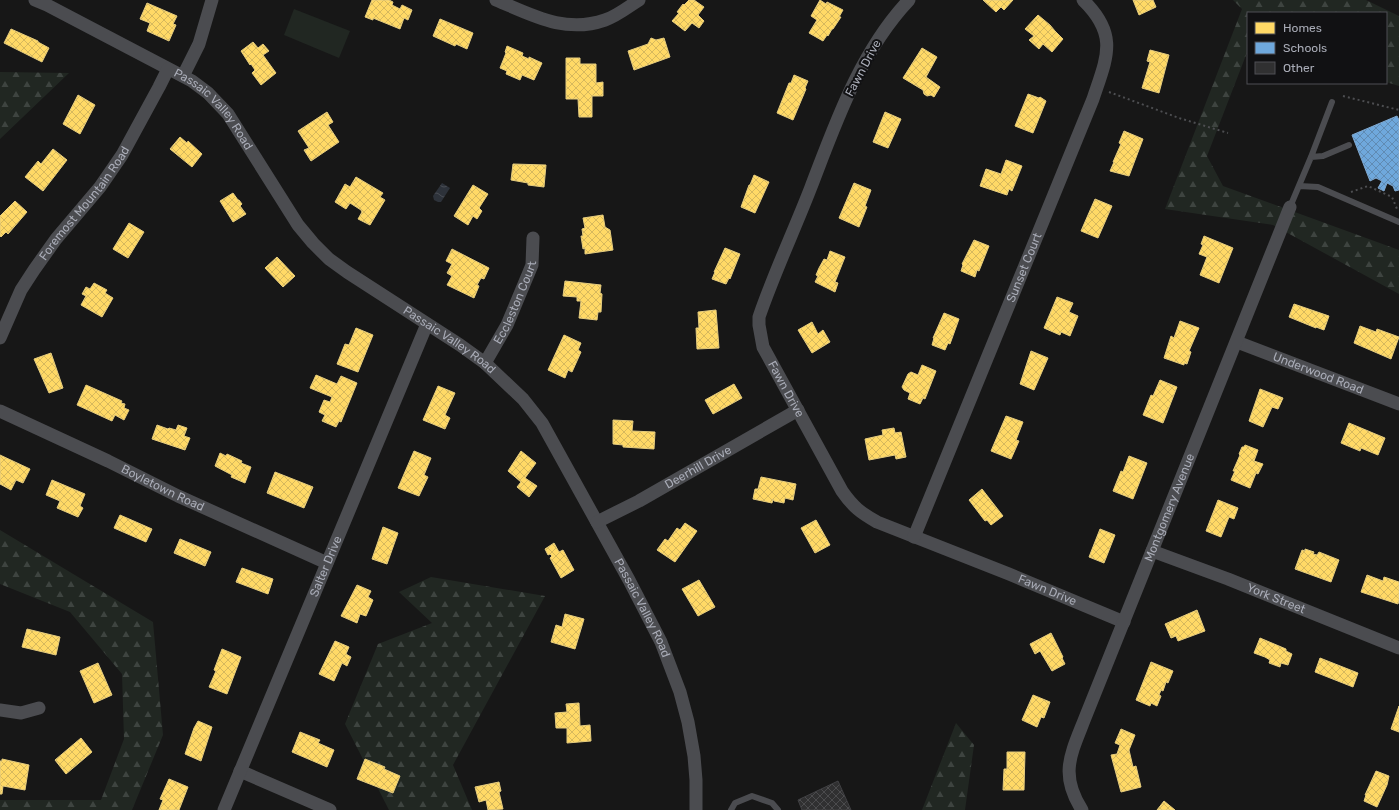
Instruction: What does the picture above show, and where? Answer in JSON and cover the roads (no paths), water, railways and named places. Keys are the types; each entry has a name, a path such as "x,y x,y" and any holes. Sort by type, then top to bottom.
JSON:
{"street":[{"name":"Passaic Valley Road","path":"35,0 47,4 168,69 192,80 208,93 228,114 298,225 329,259 485,363 523,399 542,423 629,580 661,642 680,692 688,722 694,752 696,810"},
{"path":"183,76 199,44 212,0"},
{"path":"496,0 546,20 566,25 591,24 605,20 619,14 639,0"},
{"name":"Fawn Drive","path":"909,0 877,40 862,67 825,150 759,317 763,347 842,491 851,504 862,514 877,522 1009,574 1124,622"},
{"name":"Sunset Court","path":"914,537 1093,99 1106,62 1107,47 1102,24 1095,11 1083,0"},
{"name":"Foremost Mountain Road","path":"0,338 21,290 56,239 100,187 122,155 168,69"},
{"name":"Montgomery Avenue","path":"1082,810 1076,801 1069,779 1070,757 1290,207"},
{"name":"Eccleston Court","path":"485,363 507,325 532,266 533,238"},
{"name":"Salter Drive","path":"224,810 427,324"},
{"name":"Underwood Road","path":"1237,342 1399,404"},
{"name":"Deerhill Drive","path":"597,522 646,497 798,410"},
{"name":"Boyletown Road","path":"0,411 108,461 178,496 327,563"},
{"name":"York Street","path":"1152,551 1228,579 1399,648"},
{"path":"0,710 21,713 39,708"},
{"path":"240,771 330,810"}],"lane":[{"path":"1290,207 1300,186 1332,102"},
{"path":"1311,157 1323,156 1349,145"},
{"path":"1300,186 1318,187 1399,222"},
{"path":"1392,219 1399,217"},
{"path":"731,810 735,803 752,796 772,803 778,810"}],"water":[{"path":"442,183 450,188 441,202 438,202 434,200 433,196"}]}
